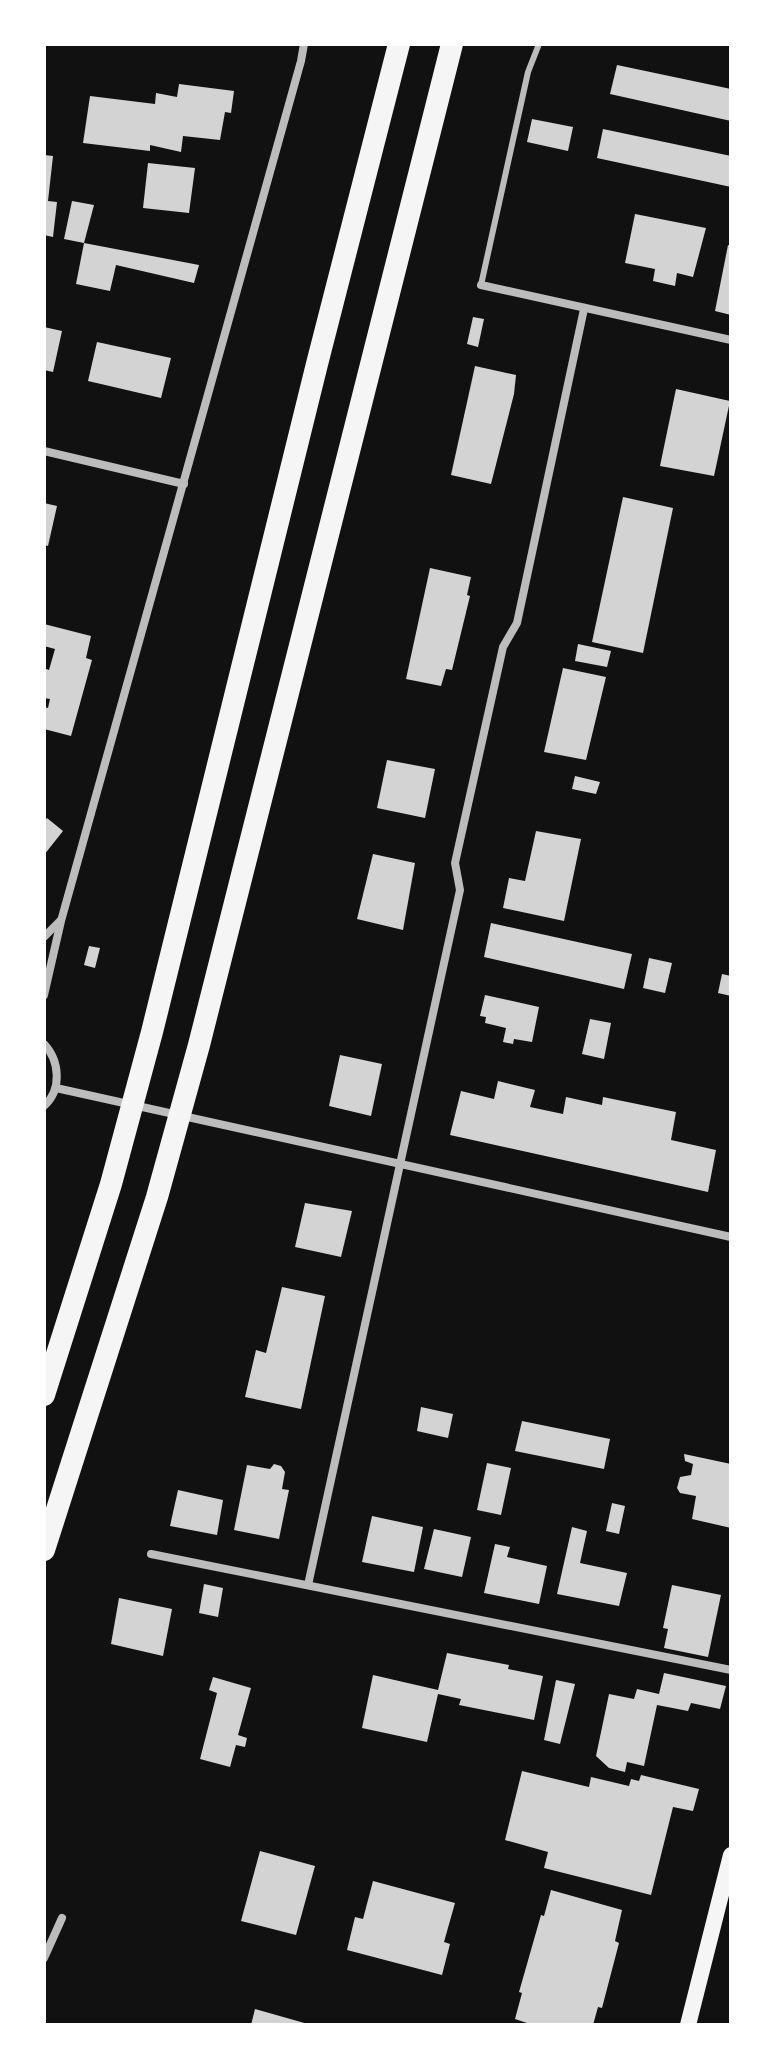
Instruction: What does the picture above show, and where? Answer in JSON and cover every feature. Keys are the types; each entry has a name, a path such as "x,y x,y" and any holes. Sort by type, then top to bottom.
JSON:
{"highway":[{"path":"44,1395 111,1184 152,1032 399,44"},
{"path":"44,1550 157,1197 199,1045 452,44"}],"main road":[{"path":"688,2025 731,1855"}],"street":[{"path":"44,995 61,921 304,44"},
{"path":"481,285 731,340"},
{"path":"308,1585 460,890 455,863 503,647 517,623 584,309"},
{"path":"44,451 184,484"},
{"path":"44,937 61,921"},
{"path":"44,965 54,947"},
{"path":"44,1044 50,1050 57,1071 56,1088 51,1100 44,1106"},
{"path":"56,1088 731,1237"},
{"path":"151,1554 731,1670"},
{"path":"44,1958 62,1918"}],"lane":[{"path":"481,285 528,72 539,44"}],"building":[{"path":"617,65 731,89 731,121 610,94"},
{"path":"179,84 234,91 231,113 225,112 220,140 183,136 181,152 150,145 150,151 83,143 90,96 155,104 156,93 177,97"},
{"path":"532,119 573,127 568,151 527,142"},
{"path":"603,129 731,156 731,187 597,158"},
{"path":"44,155 53,156 48,201 57,202 53,237 44,235"},
{"path":"148,163 195,168 189,213 143,208"},
{"path":"72,201 94,205 84,243 64,239"},
{"path":"635,214 706,228 693,277 677,273 675,286 653,281 655,269 625,263"},
{"path":"84,243 199,265 194,283 116,265 110,291 76,284"},
{"path":"728,245 731,246 731,315 715,311"},
{"path":"473,317 484,319 478,347 467,344"},
{"path":"44,327 62,331 53,372 44,370"},
{"path":"97,342 171,358 161,398 88,381"},
{"path":"475,366 516,375 491,484 451,475"},
{"path":"676,389 730,401 714,476 660,466"},
{"path":"623,497 673,508 643,653 592,642"},
{"path":"44,503 57,506 48,546 44,545"},
{"path":"430,568 471,577 467,595 470,596 452,670 446,669 441,686 406,679"},
{"path":"44,624 91,636 86,658 92,660 71,736 44,729 44,707 48,708 50,699 44,698 44,668 49,670 55,649 44,646"},
{"path":"578,644 611,651 607,667 575,661"},
{"path":"563,668 606,677 586,760 544,752"},
{"path":"387,760 435,769 425,818 377,808"},
{"path":"575,776 600,782 596,794 572,789"},
{"path":"47,818 63,831 44,855 44,822"},
{"path":"536,831 581,839 564,921 503,908 509,878 525,881"},
{"path":"373,854 415,863 403,930 357,919"},
{"path":"491,923 632,954 624,989 484,957"},
{"path":"89,946 100,948 95,968 84,965"},
{"path":"649,958 672,963 665,993 643,988"},
{"path":"722,974 731,976 731,996 718,993"},
{"path":"485,995 539,1007 532,1042 514,1039 513,1044 503,1042 506,1028 485,1023 486,1017 480,1016"},
{"path":"590,1019 611,1023 604,1059 582,1054"},
{"path":"340,1055 382,1064 371,1116 329,1106"},
{"path":"498,1081 535,1090 530,1107 563,1114 566,1097 602,1105 603,1097 676,1112 671,1140 716,1150 708,1192 450,1135 461,1091 494,1099"},
{"path":"305,1203 352,1211 341,1257 295,1247"},
{"path":"282,1287 325,1296 301,1409 245,1397 256,1350 266,1353"},
{"path":"421,1407 453,1414 448,1438 417,1431"},
{"path":"522,1421 610,1439 604,1469 515,1451"},
{"path":"684,1454 731,1464 731,1528 692,1519 696,1496 680,1493 677,1488 680,1477 691,1475 693,1464 685,1461"},
{"path":"487,1463 511,1468 501,1515 477,1510"},
{"path":"274,1464 281,1466 285,1472 282,1489 289,1490 279,1539 234,1530 247,1465 270,1469"},
{"path":"178,1490 223,1500 217,1535 170,1526"},
{"path":"612,1503 625,1506 619,1534 606,1531"},
{"path":"372,1516 423,1527 414,1572 362,1562"},
{"path":"572,1527 587,1531 580,1563 627,1573 619,1606 557,1594"},
{"path":"434,1529 471,1537 462,1577 424,1569"},
{"path":"495,1544 510,1547 507,1557 547,1566 539,1604 484,1593"},
{"path":"204,1584 223,1588 218,1617 199,1613"},
{"path":"672,1585 721,1595 708,1657 664,1648 668,1629 663,1628"},
{"path":"119,1598 172,1609 163,1656 111,1644"},
{"path":"447,1653 509,1665 508,1669 543,1676 534,1720 459,1705 461,1699 438,1694 427,1742 362,1728 373,1675 438,1690"},
{"path":"664,1673 726,1686 720,1709 691,1703 688,1711 657,1705 644,1766 627,1762 625,1772 609,1768 596,1756 609,1694 634,1699 637,1689 659,1694"},
{"path":"213,1677 251,1688 238,1735 247,1738 245,1747 236,1745 230,1767 200,1759 217,1693 209,1690"},
{"path":"556,1680 575,1684 560,1744 544,1740"},
{"path":"522,1771 589,1787 591,1777 629,1786 631,1779 639,1781 641,1775 699,1789 693,1811 673,1807 651,1895 544,1868 548,1852 505,1840"},
{"path":"260,1851 315,1866 296,1935 241,1921"},
{"path":"373,1881 455,1903 444,1942 450,1944 442,1975 347,1950 355,1917 363,1919"},
{"path":"551,1890 622,1910 615,1941 619,1943 602,2008 598,2007 593,2025 533,2025 515,2019 522,1993 519,1992"},
{"path":"255,2009 308,2024 251,2025"}]}
